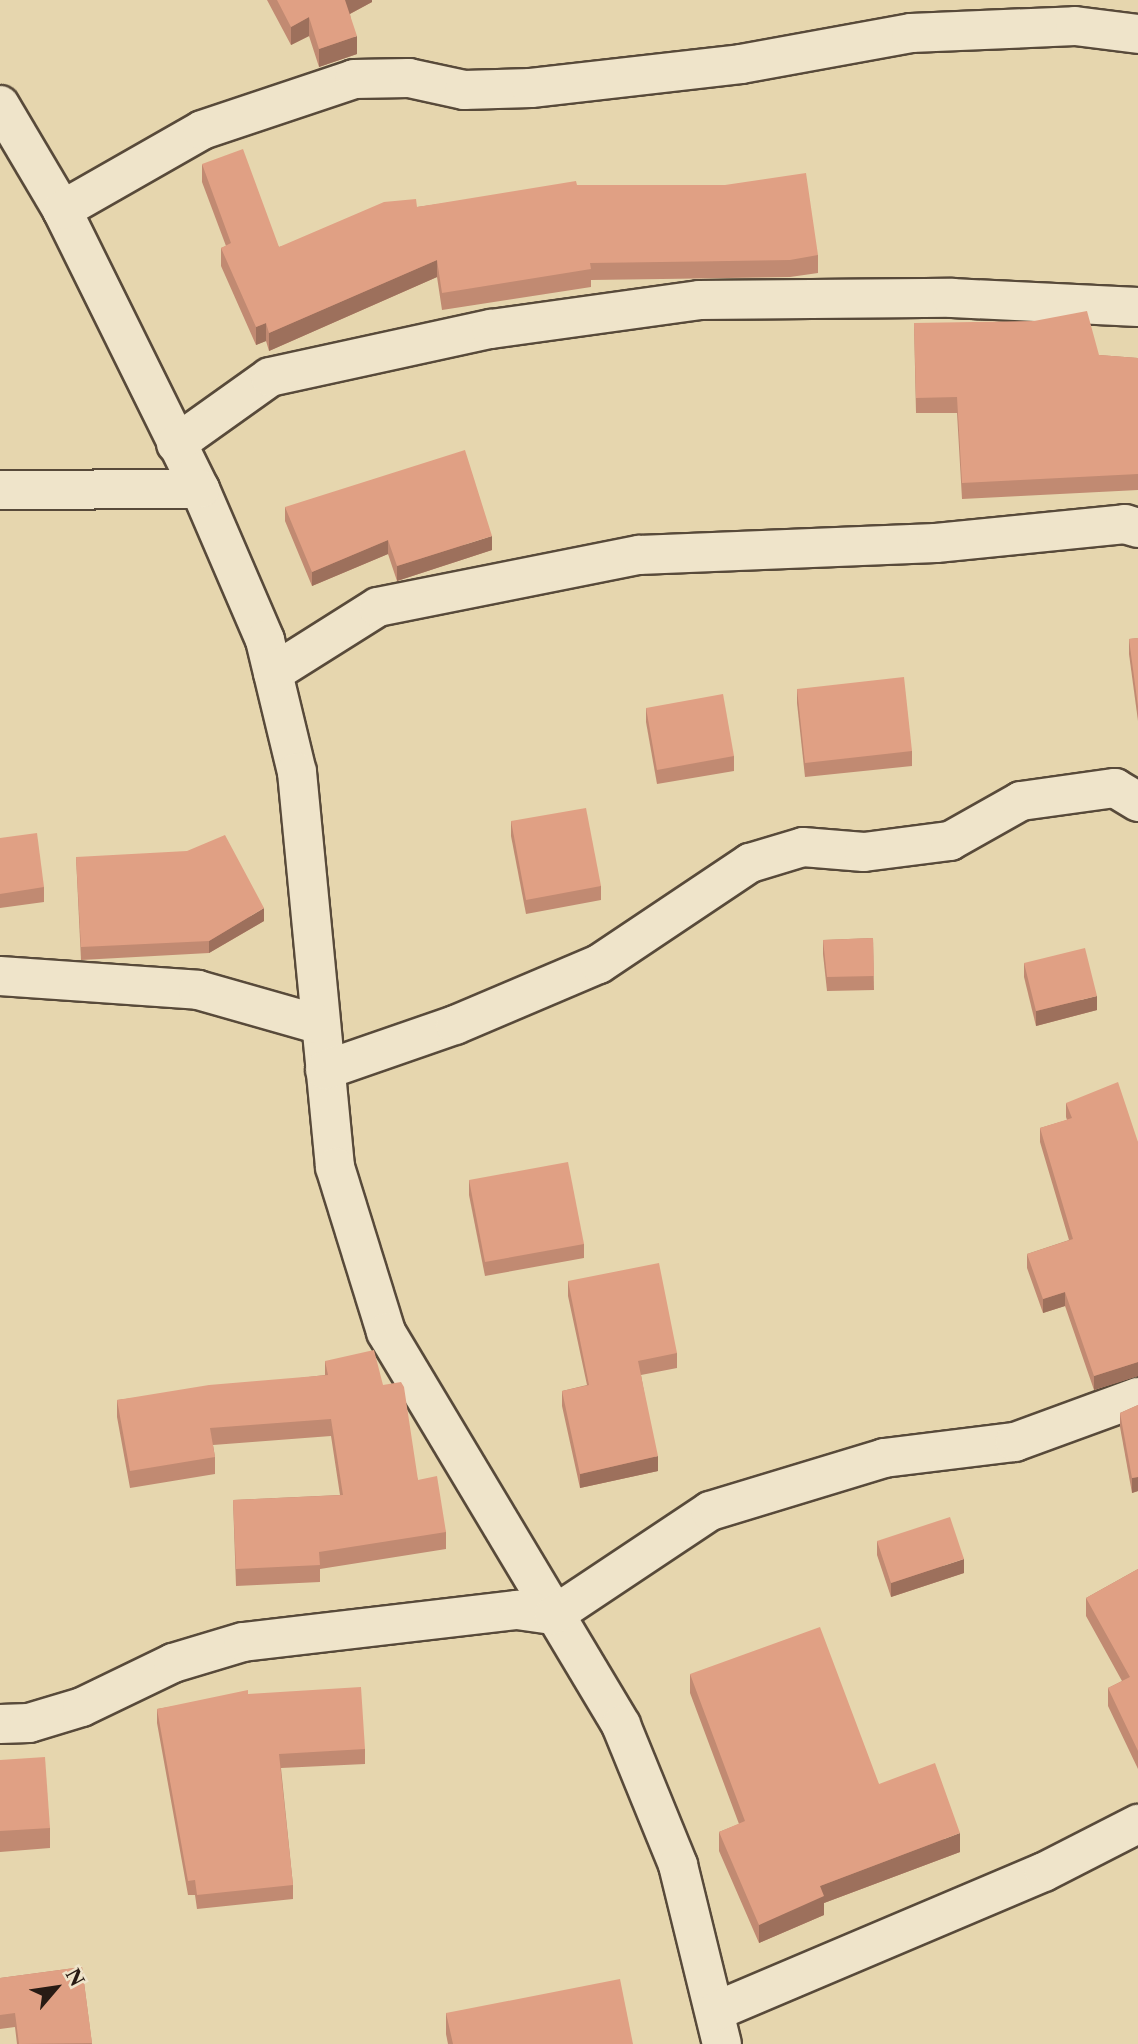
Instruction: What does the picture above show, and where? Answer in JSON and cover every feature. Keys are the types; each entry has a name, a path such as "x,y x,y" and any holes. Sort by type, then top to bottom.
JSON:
{"street":[{"path":"62,210 202,130 354,79 409,78 464,90 531,88 741,64 911,33 1074,26 1138,34"},
{"path":"0,105 62,210 200,489 265,640 297,772 335,1167 386,1332 621,1725 678,1865 719,2027 1138,1824"},
{"path":"176,443 270,377 504,328 699,300 951,298 1138,307"},
{"path":"0,490 200,489"},
{"path":"273,673 377,607 639,555 936,543 1125,524 1138,528"},
{"path":"325,1070 455,1025 599,964 750,863 803,847 863,852 950,841 1021,802 1115,788 1138,802"},
{"path":"0,976 198,990 321,1025"},
{"path":"0,1724 29,1723 82,1707 173,1664 243,1642 517,1610 554,1615 710,1510 884,1458 1014,1442 1138,1397"}],"building":[{"path":"277,0 345,0 357,36 319,49 309,17 291,27"},
{"path":"243,149 279,247 384,202 416,199 417,207 576,181 577,185 725,185 806,173 818,255 790,260 590,263 591,269 442,293 437,260 269,333 266,323 256,327 221,248 231,243 202,164"},
{"path":"1087,311 1099,355 1138,358 1138,474 962,483 957,397 916,398 914,323 1034,321"},
{"path":"465,450 492,536 397,566 388,540 312,572 285,507"},
{"path":"1138,638 1138,707 1129,639"},
{"path":"904,677 912,751 805,763 797,689"},
{"path":"723,694 734,756 657,770 646,708"},
{"path":"586,808 601,886 526,900 511,821"},
{"path":"37,833 44,887 0,894 0,838"},
{"path":"225,835 264,908 209,941 81,947 76,857 187,851"},
{"path":"873,938 874,976 827,977 823,940"},
{"path":"1085,948 1097,996 1036,1011 1024,963"},
{"path":"1118,1082 1138,1142 1138,1362 1094,1376 1065,1292 1043,1299 1027,1254 1073,1239 1040,1128 1072,1118 1066,1103"},
{"path":"568,1162 584,1244 485,1262 469,1180"},
{"path":"659,1263 677,1353 638,1361 658,1456 580,1474 562,1391 589,1385 568,1281"},
{"path":"374,1350 383,1385 401,1382 404,1387 418,1480 437,1476 446,1532 319,1552 320,1565 236,1569 233,1500 343,1495 331,1419 210,1428 215,1457 130,1471 117,1400 209,1385 328,1375 325,1361"},
{"path":"1138,1405 1138,1477 1132,1478 1120,1413"},
{"path":"950,1517 964,1559 891,1583 877,1541"},
{"path":"1138,1569 1138,1751 1108,1688 1130,1677 1086,1598"},
{"path":"820,1627 879,1784 935,1763 960,1833 820,1886 824,1896 759,1925 719,1832 745,1821 690,1674"},
{"path":"361,1687 365,1749 279,1754 293,1885 197,1895 195,1880 188,1881 157,1709 248,1690 248,1694"},
{"path":"45,1757 50,1828 0,1831 0,1760"},
{"path":"82,1967 92,2043 19,2044 15,2013 0,2015 0,1978"},
{"path":"620,1979 633,2044 453,2044 446,2013"}]}
